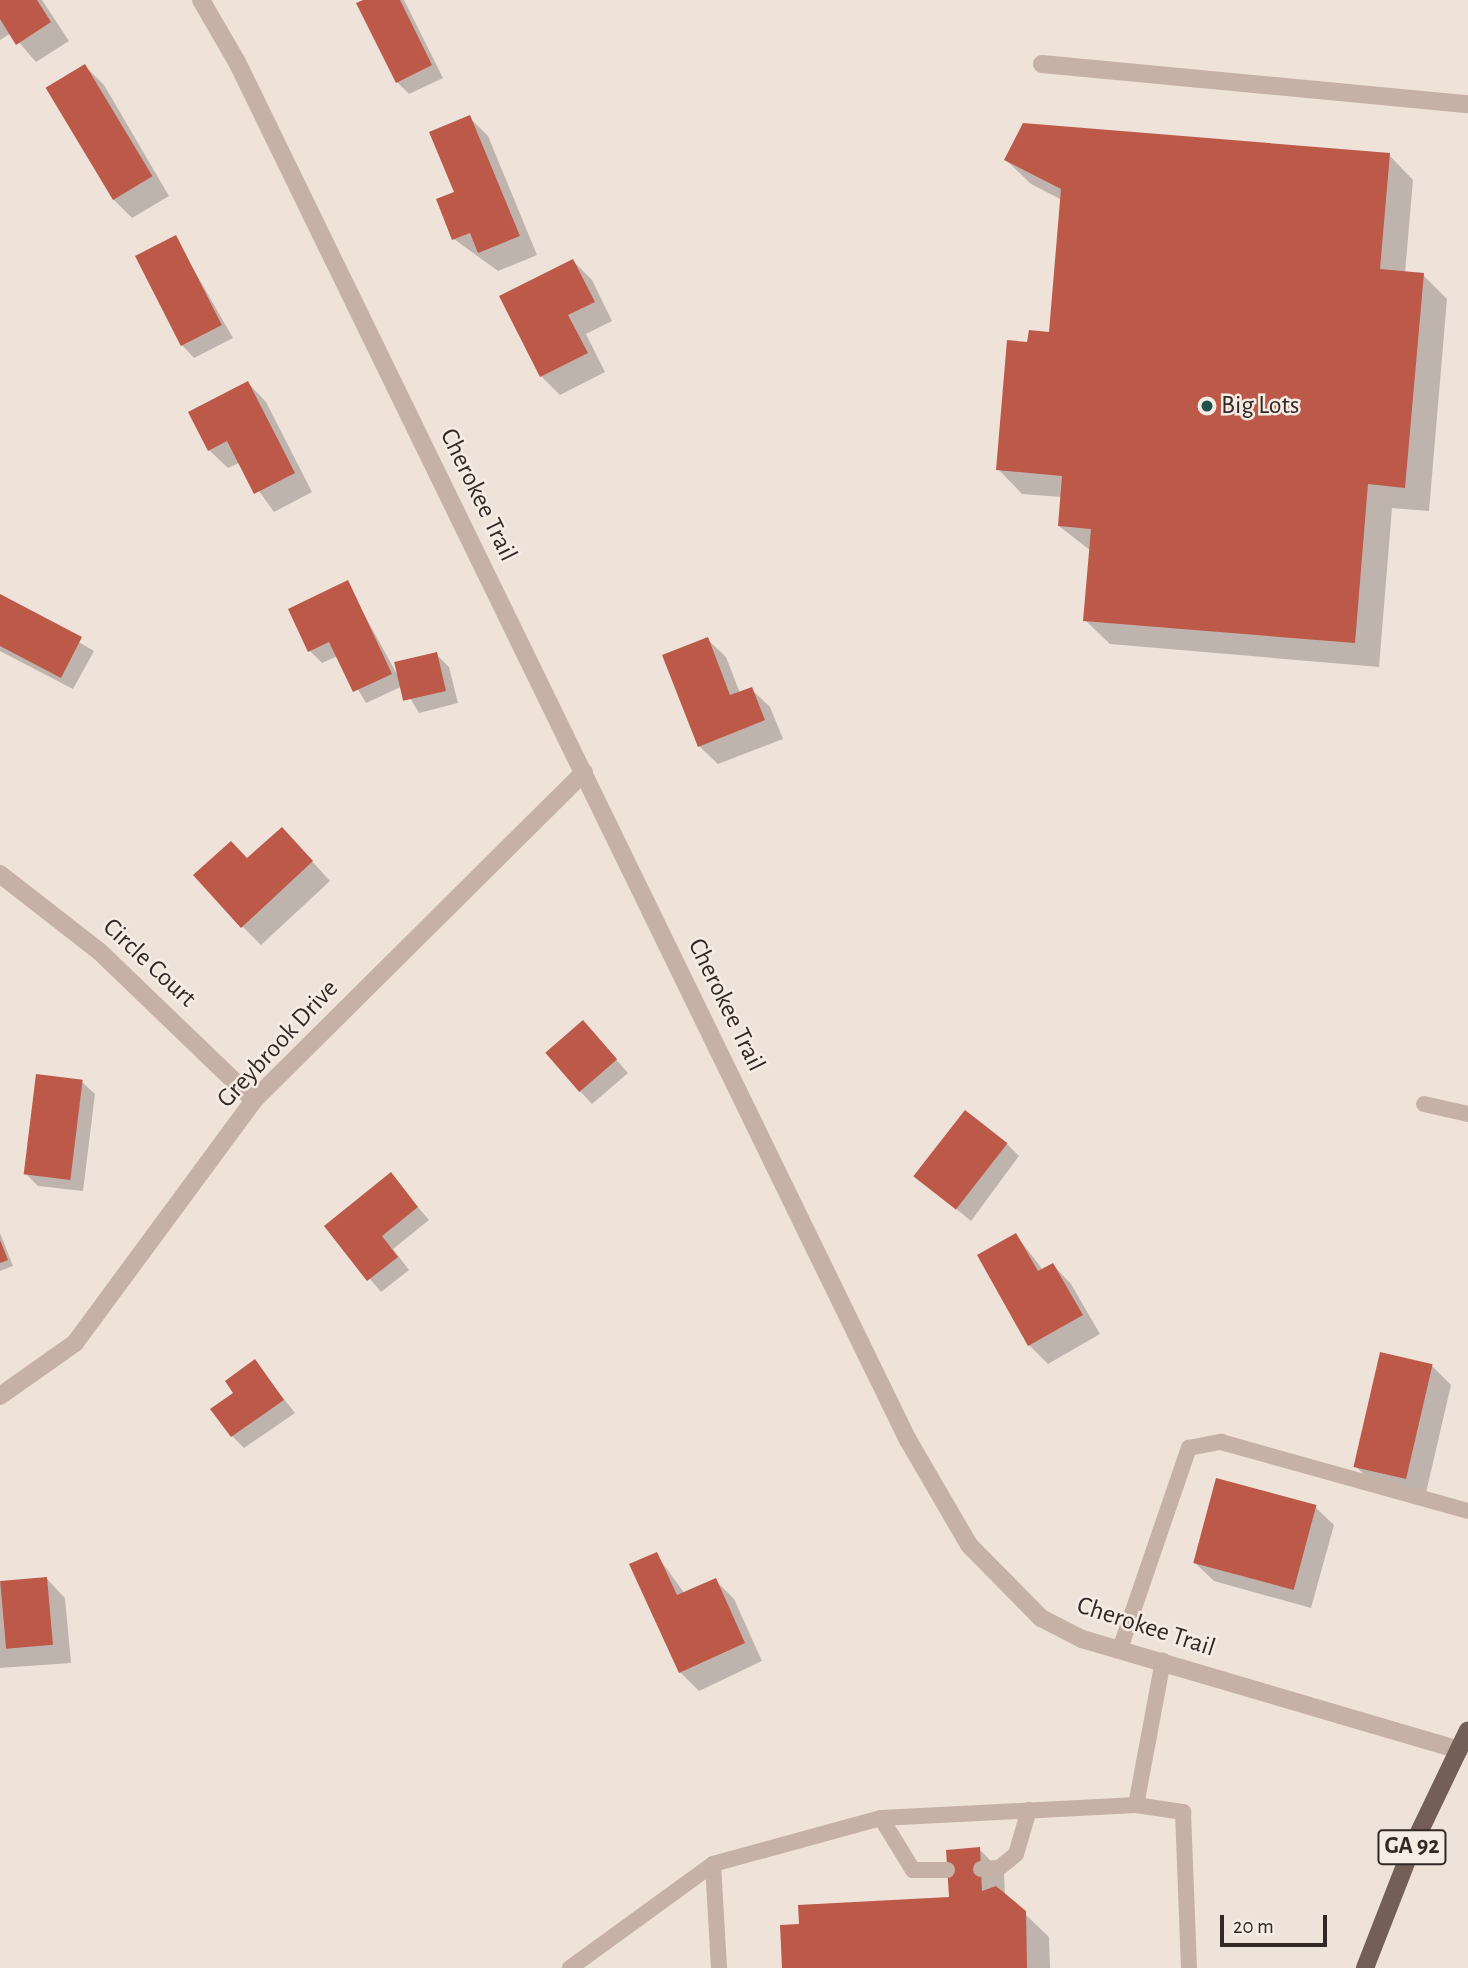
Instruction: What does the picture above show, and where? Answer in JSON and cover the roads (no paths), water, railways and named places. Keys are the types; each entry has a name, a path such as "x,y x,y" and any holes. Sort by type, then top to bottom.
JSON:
{"main road":[{"name":"GA 92","path":"1365,1968 1468,1730"}],"street":[{"name":"Cherokee Trail","path":"201,0 237,62 938,1495 969,1545 1032,1610 1082,1639 1459,1750"},
{"path":"1042,64 1468,104"},
{"name":"Greybrook Drive","path":"0,1396 75,1343 254,1100 584,772"},
{"name":"Circle Court","path":"0,874 99,951 254,1100"}],"lane":[{"path":"1424,1104 1468,1114"},
{"path":"1120,1649 1189,1448 1221,1441 1468,1511"},
{"path":"1136,1805 1163,1661"},
{"path":"570,1968 713,1864 881,1818 1136,1805 1183,1812 1189,1968"},
{"path":"981,1869 999,1868 1016,1854 1029,1810"},
{"path":"881,1818 913,1870 947,1870"},
{"path":"713,1864 719,1968"}],"place":[{"name":"Big Lots","path":"1207,406"}]}
